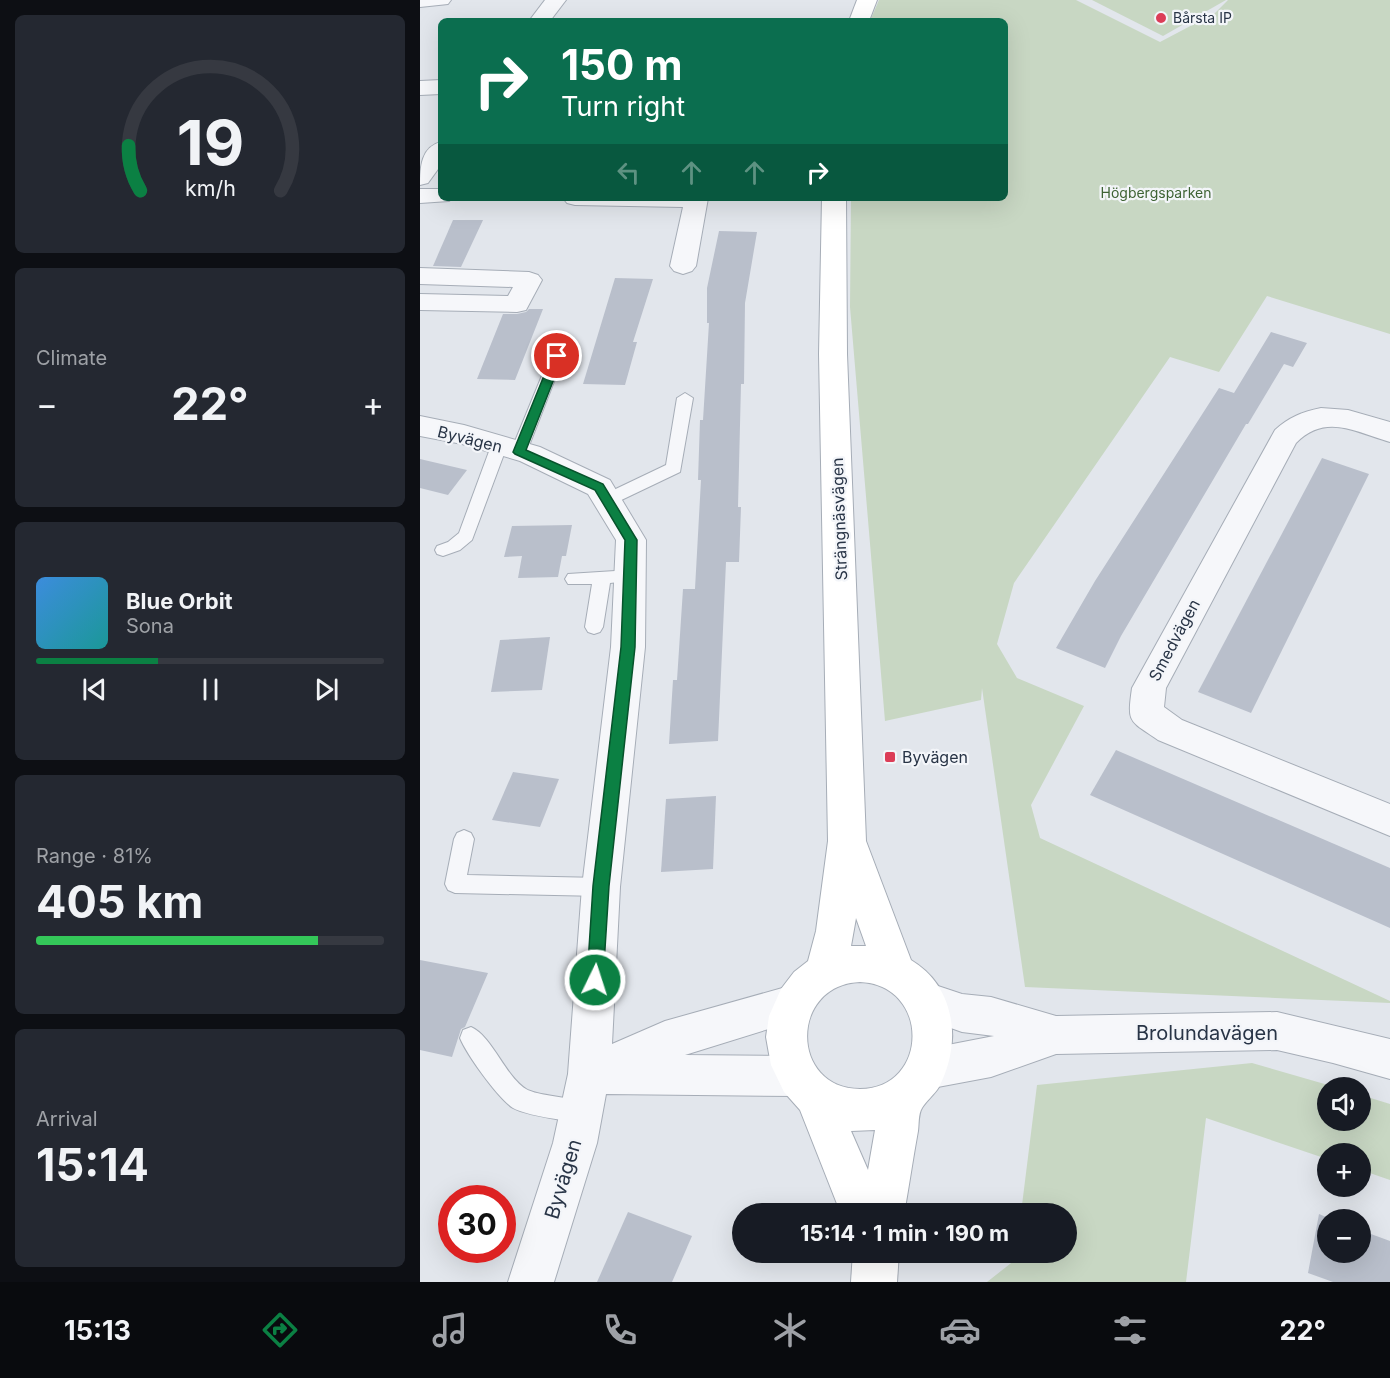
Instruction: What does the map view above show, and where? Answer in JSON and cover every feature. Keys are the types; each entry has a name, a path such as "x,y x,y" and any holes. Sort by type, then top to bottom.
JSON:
{"main road":[{"path":"847,18 867,0"},
{"name":"Strängnäsvägen","path":"825,973 835,931 848,841 833,354 834,201"},
{"name":"Strängnäsvägen","path":"848,841 895,972"},
{"path":"858,1203 806,1087 785,1053 785,1028 793,1004 807,986 825,973 849,966 873,965 895,972 913,985 927,1001 934,1023 935,1046 914,1082 885,1203"},
{"path":"806,1087 838,1106 860,1109 882,1105 914,1082"},
{"path":"874,1282 875,1263"}],"street":[{"path":"420,1 441,0"},
{"path":"541,18 556,0"},
{"path":"420,88 438,87"},
{"path":"420,178 438,153"},
{"path":"420,196 438,196"},
{"path":"683,266 697,201"},
{"path":"420,276 529,280 517,304 420,302"},
{"name":"Smedvägen","path":"1390,432 1343,417 1322,415 1293,427 1284,437 1149,688 1146,714 1170,730 1390,820"},
{"name":"Byvägen","path":"420,426 509,449 599,487 631,540 617,577 628,647 601,886 585,1093 574,1143 531,1282"},
{"name":"Brolundavägen","path":"927,1001 962,1013 991,1016 1056,1035 1277,1031 1333,1043 1390,1059"},
{"path":"585,1093 665,1041 793,1004"},
{"name":"Brolundavägen","path":"914,1082 1056,1035"},
{"path":"585,1093 806,1087"}],"lane":[{"path":"443,550 454,546 466,536 557,356"},
{"path":"607,500 674,468 685,398"},
{"path":"574,579 617,577 594,627"},
{"path":"464,839 455,884 601,886"},
{"path":"471,1038 488,1063 520,1099 585,1093"}],"green space":[{"name":"Högbergsparken","path":"879,0 1076,0 1160,42 1215,13 1228,0 1390,0 1390,334 1267,296 1219,372 1170,357 1014,583 997,644 1017,678 1084,706 1031,805 1040,838 1390,1001 1390,1003 1025,987 982,688 981,700 885,721 850,307 851,201 1008,201 1008,18 871,18"},
{"name":"Bårsta IP","path":"1092,0 1226,0 1163,36"},
{"path":"1252,1063 1317,1082 1317,1131 1371,1131 1371,1098 1390,1104 1390,1180 1371,1173 1371,1143 1317,1143 1317,1156 1206,1118 1186,1282 987,1282 1011,1263 1077,1263 1077,1203 1022,1203 1037,1085"}],"building":[{"path":"453,220 483,220 461,267 433,266"},
{"path":"719,231 757,232 745,303 738,507 741,507 739,562 726,562 718,741 669,744 673,680 677,680 683,589 695,589 701,480 698,480 700,420 703,420 709,323 707,323 707,288"},
{"path":"615,278 653,279 633,342 637,342 625,385 583,384"},
{"path":"529,309 543,309 515,380 477,379 503,314 517,314"},
{"path":"1271,332 1307,343 1293,367 1284,364 1246,424 1121,636 1105,668 1056,648 1095,581 1219,388 1234,393"},
{"path":"1322,458 1369,474 1251,713 1198,692"},
{"path":"420,459 467,470 448,495 420,488"},
{"path":"572,525 566,556 562,556 558,577 518,578 522,556 504,557 512,526"},
{"path":"550,637 542,690 491,692 500,640"},
{"path":"1116,750 1390,868 1390,928 1090,795"},
{"path":"513,772 559,779 540,827 492,820"},
{"path":"716,796 713,869 661,872 666,799"},
{"path":"420,960 488,973 465,1027 461,1029 452,1057 420,1050"},
{"path":"628,1212 692,1236 672,1282 597,1282"},
{"path":"1317,1225 1317,1263 1371,1263 1371,1234 1390,1241 1390,1282 1333,1282 1308,1273"}],"place":[{"name":"Bårsta IP","path":"1161,18"},
{"name":"Byvägen","path":"890,757"}],"route":[{"path":"557,356 519,452 530,454 599,487 631,540 632,576 628,647 601,886 595,980"}]}
